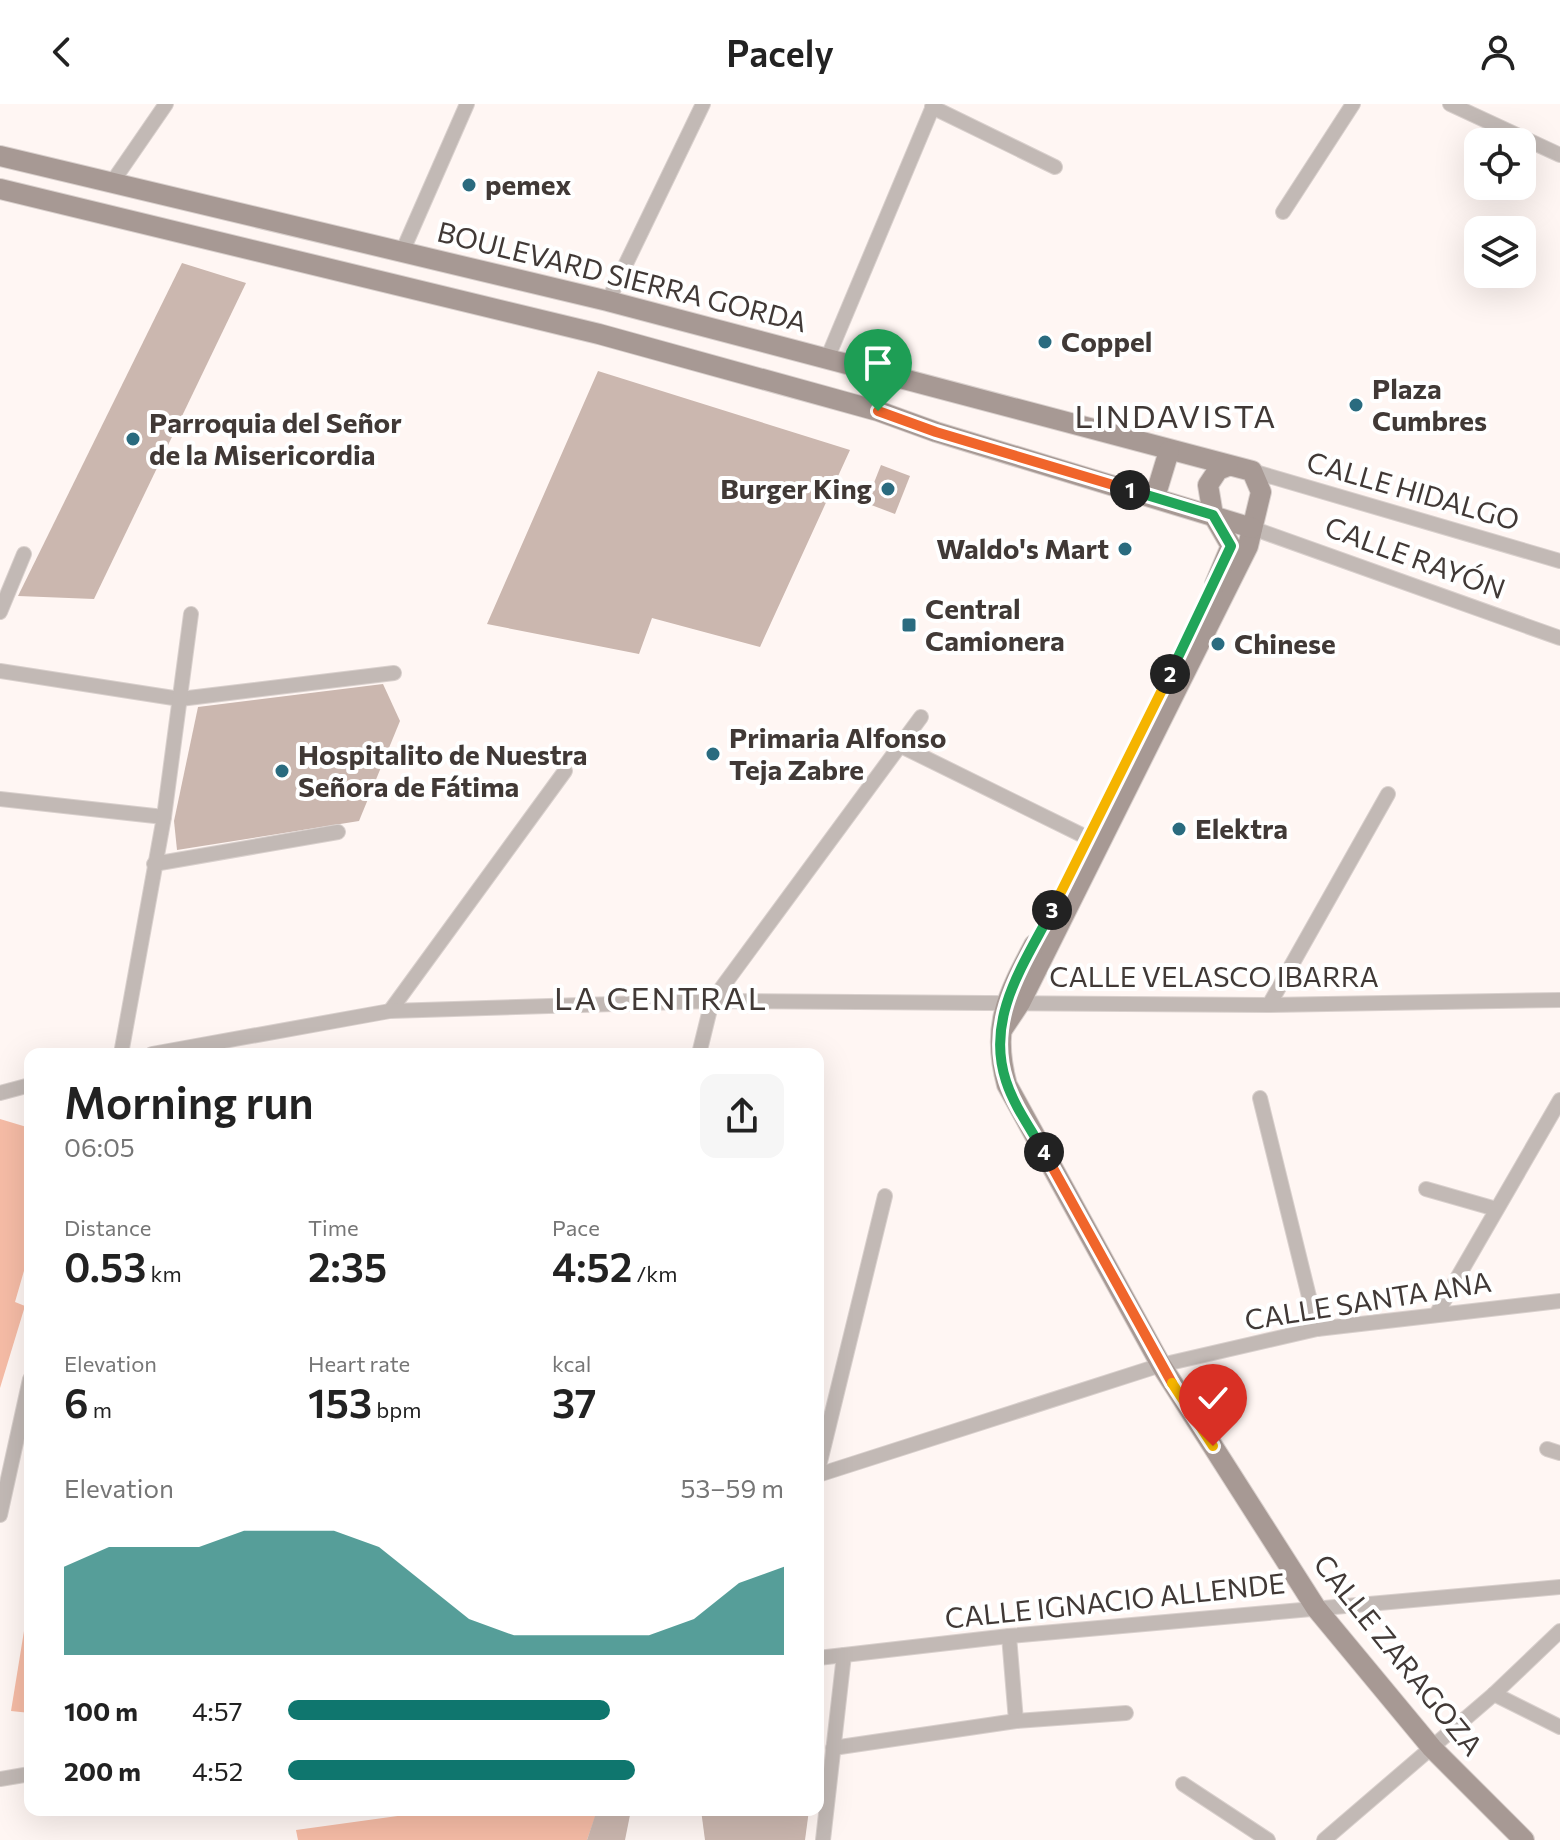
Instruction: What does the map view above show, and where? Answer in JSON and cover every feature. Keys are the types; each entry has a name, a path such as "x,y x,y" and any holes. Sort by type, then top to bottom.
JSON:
{"main road":[{"name":"BOULEVARD SIERRA GORDA","path":"0,156 608,301 1252,471"},
{"path":"0,189 599,334 878,411 936,432 1252,528 1261,492 1252,471"},
{"path":"878,411 885,375"},
{"path":"1155,497 1169,451"},
{"path":"1213,515 1208,485 1218,470 1228,466"},
{"name":"CALLE ZARAGOZA","path":"1213,515 1231,546 1088,838 1012,1003 1002,1030 999,1056 1007,1085 1161,1365 1316,1608 1432,1748 1524,1840"},
{"name":"CALLE ZARAGOZA","path":"1012,1003 1248,546 1252,528"}],"street":[{"path":"113,181 166,104"},
{"path":"403,250 467,104"},
{"path":"608,301 703,104"},
{"path":"1283,212 1353,104"},
{"path":"1450,104 1477,111 1560,155"},
{"path":"827,359 933,106 1055,167"},
{"name":"CALLE HIDALGO","path":"1252,471 1560,561"},
{"name":"CALLE RAYÓN","path":"1252,528 1560,638"},
{"path":"0,612 24,554"},
{"path":"122,1048 164,817 191,614"},
{"path":"0,671 180,699 394,673"},
{"path":"700,1048 712,1001 921,717"},
{"path":"901,746 1088,838"},
{"path":"390,1011 565,771"},
{"path":"1269,1005 1388,794"},
{"path":"0,799 164,817"},
{"path":"154,864 338,832"},
{"name":"CALLE VELASCO IBARRA","path":"185,1048 390,1011 712,1001 1269,1005 1560,1000"},
{"path":"0,1093 24,1087"},
{"path":"1260,1098 1317,1329"},
{"path":"1437,1313 1560,1100"},
{"path":"1426,1189 1496,1209"},
{"path":"824,1447 885,1196"},
{"name":"CALLE SANTA ANA","path":"824,1470 1161,1365 1317,1329 1560,1301"},
{"path":"0,1515 24,1406"},
{"name":"CALLE IGNACIO ALLENDE","path":"824,1657 1009,1636 1560,1587"},
{"path":"1324,1840 1494,1694 1560,1631"},
{"path":"1009,1636 1016,1721"},
{"path":"823,1840 844,1655"},
{"path":"1494,1694 1560,1727"},
{"path":"833,1748 1016,1721 1126,1713"},
{"path":"0,1779 24,1775"},
{"path":"1183,1784 1268,1840"}],"shaded area":[{"path":"0,1119 24,1126 24,1271 15,1302 24,1306 24,1309 0,1388"},
{"path":"24,1631 24,1712 11,1711"},
{"path":"398,1816 596,1816 587,1840 298,1840 296,1830"}],"building":[{"name":"Parroquia del Señor de la Misericordia","path":"182,263 246,283 94,599 18,596"},
{"path":"598,371 850,450 760,647 652,618 639,654 487,624"},
{"name":"Burger King","path":"881,465 910,476 895,514 866,503"},
{"name":"Hospitalito de Nuestra Señora de Fátima","path":"383,684 400,721 359,821 177,850 174,821 198,707"},
{"path":"595,1816 630,1816 625,1840 587,1840"},
{"path":"702,1816 808,1816 805,1840 705,1840"}],"place":[{"name":"pemex","path":"469,185"},
{"name":"Coppel","path":"1045,342"},
{"name":"Plaza Cumbres","path":"1356,405"},
{"name":"Parroquia del Señor de la Misericordia","path":"133,439"},
{"name":"Burger King","path":"888,489"},
{"name":"Waldo's Mart","path":"1125,549"},
{"name":"Central Camionera","path":"909,625"},
{"name":"Chinese","path":"1218,644"},
{"name":"Primaria Alfonso Teja Zabre","path":"713,754"},
{"name":"Hospitalito de Nuestra Señora de Fátima","path":"282,771"},
{"name":"Elektra","path":"1179,829"}],"district":[{"name":"LINDAVISTA","path":"1176,417"},
{"name":"LA CENTRAL","path":"661,999"}],"route":[{"path":"878,411 936,432 1213,515 1231,546 1004,1003 999,1056 1007,1085 1058,1178 1161,1365 1213,1446"}]}
